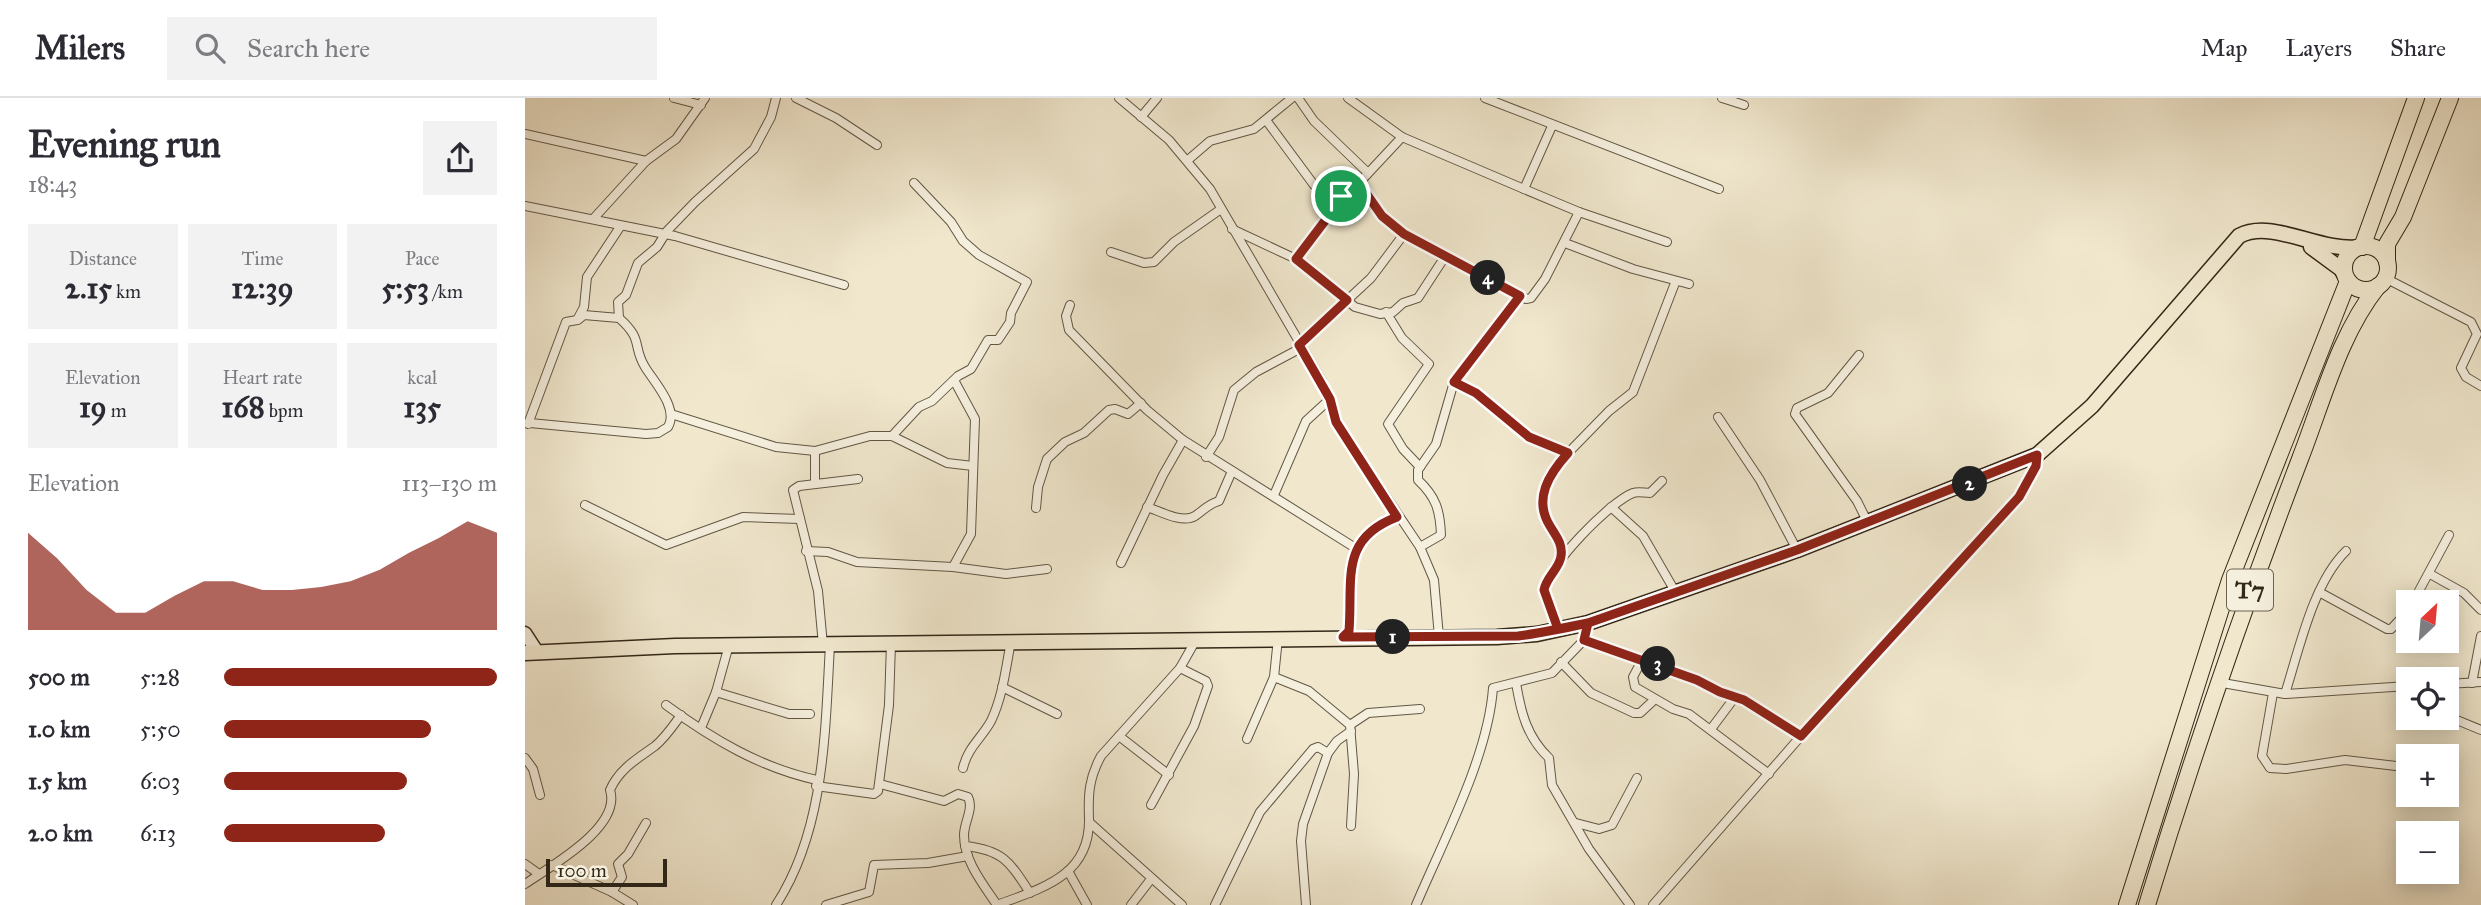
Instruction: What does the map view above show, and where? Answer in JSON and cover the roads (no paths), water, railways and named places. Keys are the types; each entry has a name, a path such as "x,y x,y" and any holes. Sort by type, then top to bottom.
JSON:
{"highway":[{"name":"T7","path":"2127,905 2230,580 2348,281 2344,265 2347,257 2362,247 2416,98"},
{"name":"T7","path":"2147,905 2217,682 2330,377 2360,309 2384,274 2388,244 2403,217 2450,98"},
{"path":"2348,281 2367,290 2384,274 2377,249 2362,247"}],"main road":[{"path":"525,633 532,653 729,645 1518,636 1588,623 1797,550 2037,455 2092,406 2239,236 2264,228 2326,247 2362,247"},
{"path":"2303,241 2341,269 2348,281"}],"street":[{"path":"594,218 646,161 676,139 703,101 674,98"},
{"path":"619,318 584,315 577,320 566,322 527,424 658,433 671,423 671,414 656,382 643,364 637,338 619,318 618,302 626,295 638,263 657,247 663,235 754,149 771,117 776,98"},
{"path":"796,98 836,118 877,145"},
{"path":"1119,98 1188,160 1221,209 1330,399 1336,422 1397,517 1420,547 1434,580 1439,637"},
{"path":"1141,117 1157,98"},
{"path":"1188,160 1210,141 1236,136 1266,120 1292,98"},
{"path":"1298,98 1314,121 1368,173"},
{"path":"1348,98 1402,137 1579,212 1667,243"},
{"path":"1485,98 1719,189"},
{"path":"1722,98 1744,105"},
{"path":"1266,120 1314,185 1341,196"},
{"path":"1524,189 1552,126"},
{"path":"525,134 646,161"},
{"path":"1296,259 1341,196 1359,183 1402,137"},
{"path":"892,436 919,407 932,401 955,382 958,376 971,369 988,340 999,340 1027,282 966,244 951,222 913,183"},
{"path":"1359,183 1382,216 1404,234 1520,296 1531,298 1565,243 1579,212"},
{"path":"525,206 594,218 620,227 663,235 844,285"},
{"path":"1111,252 1144,263 1154,262 1174,242 1221,209"},
{"path":"577,320 584,307 587,277 620,227"},
{"path":"1232,229 1296,259 1365,311 1386,312 1418,298 1446,255"},
{"path":"1206,457 1219,437 1234,390 1256,372 1300,347 1371,278 1404,234"},
{"path":"1565,243 1675,283 1689,284"},
{"path":"2384,274 2387,279 2471,322 2477,334 2461,368 2466,377 2481,386"},
{"path":"1561,558 1560,542 1548,524 1542,502 1552,473 1609,411 1633,392 1675,283"},
{"path":"1420,547 1441,535 1438,505 1432,494 1417,480 1420,467 1436,444 1454,382 1520,296"},
{"path":"1070,305 1066,316 1069,330 1141,403 1183,440 1206,457 1274,495 1357,549"},
{"path":"1386,312 1402,338 1429,364 1388,424 1403,449 1420,467"},
{"path":"1859,355 1828,393 1797,408 1795,414 1857,501 1868,523"},
{"path":"953,567 971,534 974,414 955,382"},
{"path":"1454,382 1476,393 1529,437 1568,453"},
{"path":"1274,495 1306,421 1330,399"},
{"path":"1037,508 1038,487 1053,452 1073,437 1084,433 1109,410 1115,409 1128,414 1141,403"},
{"path":"671,414 776,447 815,452 870,436 892,436 947,463 973,466"},
{"path":"1718,417 1760,480 1797,550"},
{"path":"1121,563 1183,440"},
{"path":"814,483 815,452"},
{"path":"1653,905 1801,736 2019,497 2036,466 2037,455"},
{"path":"1147,507 1182,518 1193,517 1209,503 1219,501 1233,471"},
{"path":"776,905 806,842 828,716 827,645 818,591 806,551 793,489 814,483 858,479"},
{"path":"1558,629 1544,590 1561,558 1611,507 1634,493 1650,493 1662,481"},
{"path":"585,505 666,545 743,517 800,519"},
{"path":"1611,507 1643,536 1675,593"},
{"path":"1343,637 1349,631 1350,574 1361,538 1372,528 1397,517"},
{"path":"2420,590 2449,535"},
{"path":"806,551 828,552 857,562 953,567 1006,574 1047,569"},
{"path":"2285,694 2319,592 2337,560 2346,551"},
{"path":"2430,574 2464,593 2481,610"},
{"path":"2319,592 2387,629 2396,624"},
{"path":"1416,905 1451,831 1489,719 1493,688 1552,673 1584,640 1588,623"},
{"path":"2459,683 2477,682 2481,636"},
{"path":"880,784 944,801 958,794 968,797 971,806 964,826 968,856 997,905 1010,903 1068,872 1083,854 1089,822 1089,779 1101,756 1180,668 1197,638"},
{"path":"1247,739 1274,677 1278,638"},
{"path":"1584,640 1681,672 1735,697 1801,736"},
{"path":"963,768 969,748 991,721 1002,687 1011,641"},
{"path":"666,705 769,767 817,783 874,794 880,784 889,705 891,643"},
{"path":"701,728 716,692 729,645"},
{"path":"1642,660 1635,670 1632,683 1654,700 1689,714 1769,774"},
{"path":"1561,662 1591,693 1634,713 1640,713 1654,700"},
{"path":"1151,805 1194,726 1208,686 1206,681 1180,668"},
{"path":"1274,677 1308,691 1350,728 1354,774 1351,826"},
{"path":"2217,682 2285,694 2396,688"},
{"path":"1515,683 1525,723 1535,743 1549,758 1550,780 1603,869 1630,905"},
{"path":"1002,687 1057,715"},
{"path":"716,692 781,712 810,713"},
{"path":"2273,693 2262,756 2270,768 2286,769 2345,760 2396,766"},
{"path":"1711,729 1735,697"},
{"path":"1305,905 1301,834 1328,753 1336,741 1365,714 1420,709"},
{"path":"525,884 587,841 611,806 613,799 610,790 614,782 635,759 662,739 681,715"},
{"path":"2459,721 2481,730"},
{"path":"1119,736 1169,775"},
{"path":"1215,905 1265,806 1313,749 1318,747 1328,753"},
{"path":"525,758 533,769 540,795"},
{"path":"1576,822 1599,829 1612,825 1637,778"},
{"path":"1089,822 1182,905"},
{"path":"612,892 622,877 618,864 628,854 646,823"},
{"path":"965,846 988,848 1003,857 1030,893"},
{"path":"826,905 869,892 872,886 872,868 876,865 928,863 968,856"},
{"path":"525,864 539,874"},
{"path":"552,865 612,892 633,905"},
{"path":"1068,872 1087,905"},
{"path":"1131,905 1151,879"}]}
